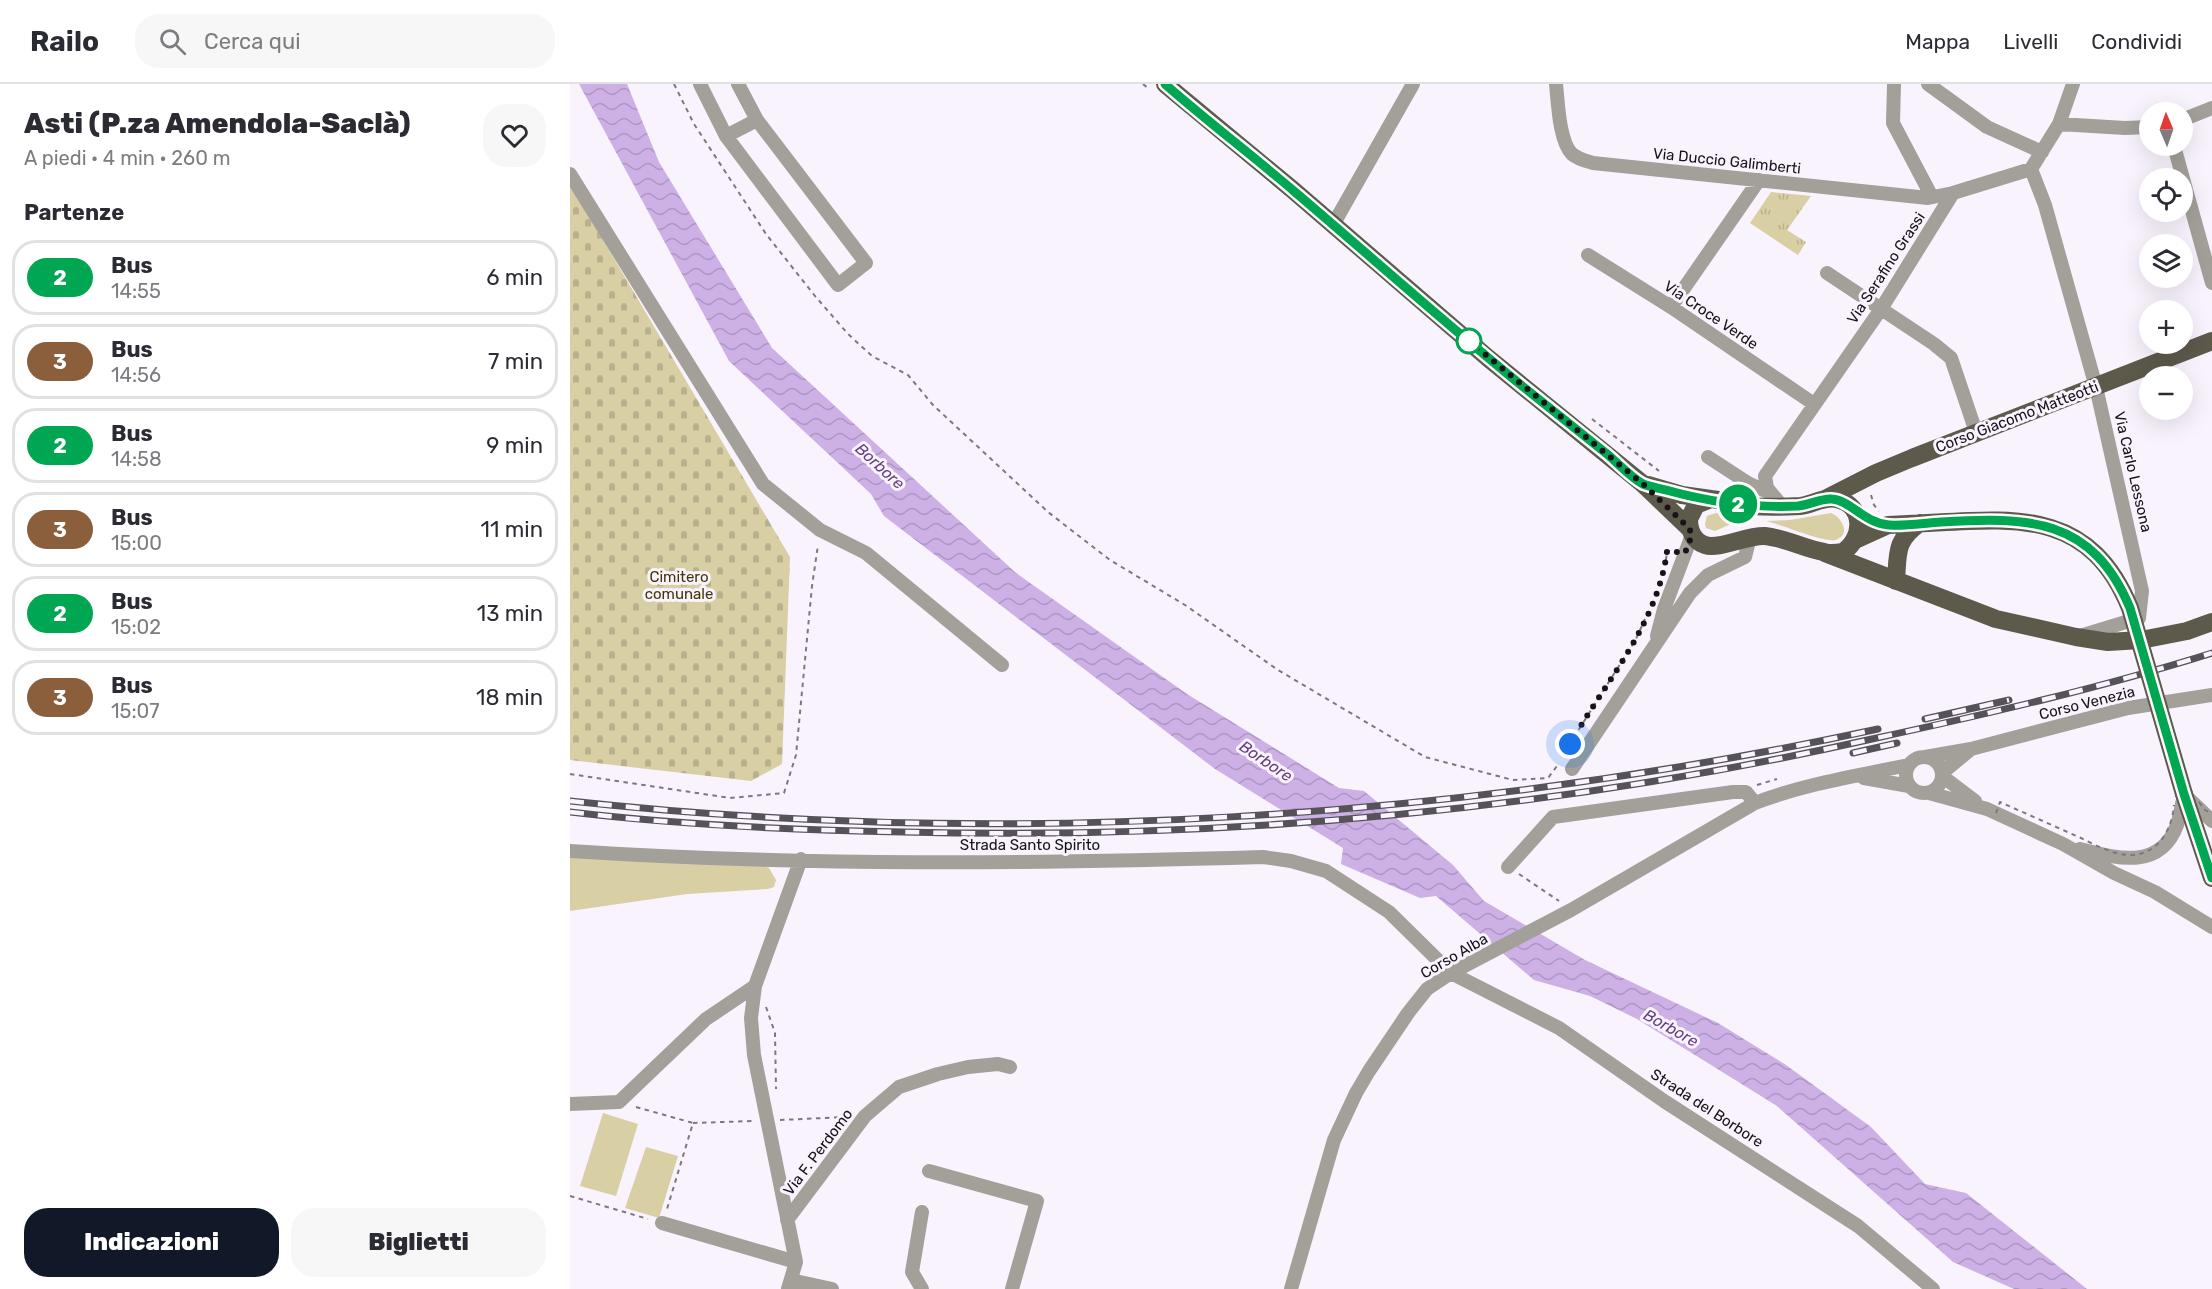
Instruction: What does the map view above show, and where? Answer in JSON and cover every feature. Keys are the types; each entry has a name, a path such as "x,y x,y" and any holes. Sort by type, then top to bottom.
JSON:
{"main road":[{"path":"1165,84 1488,358 1643,484 1705,545 1765,536 1784,540 1825,553 1996,619 2076,638 2108,642 2141,640 2187,631 2212,622"},
{"name":"Corso Giacomo Matteotti","path":"1643,484 1682,495 1742,505 1777,500 1803,506 1825,499 1876,473 1976,432 2212,341"},
{"path":"1691,531 1689,519 1696,505 1711,499"},
{"path":"1825,499 1843,501 1852,510 1870,520 1924,523 1988,520 2040,524 2062,532 2097,555 2120,585 2130,608 2184,797 2212,878"},
{"path":"1852,510 1858,523 1856,540"},
{"path":"1825,553 1842,552 1887,520"},
{"path":"1896,581 1898,548 1907,532 1924,523"}],"street":[{"path":"700,84 726,136 838,285 866,263 757,120 738,84"},
{"name":"Via Duccio Galimberti","path":"1556,84 1563,136 1570,152 1579,159 1593,163 1932,197 1953,193"},
{"path":"1894,84 1893,123 1932,197"},
{"path":"1928,84 1988,127 2042,152"},
{"path":"1953,193 2031,169 2059,124 2073,84"},
{"path":"1332,225 1411,85"},
{"path":"2193,116 2212,108"},
{"path":"726,136 757,120"},
{"path":"2059,124 2139,127"},
{"path":"2177,156 2212,283"},
{"name":"Via Carlo Lessona","path":"2031,169 2045,205 2096,387 2142,591 2139,618 2076,638"},
{"path":"570,174 763,484 820,530 866,553 1002,665"},
{"path":"1671,308 1759,180"},
{"name":"Via Serafino Grassi","path":"1777,500 1767,488 1765,476 1881,309 1953,193"},
{"name":"Via Croce Verde","path":"1588,255 1814,405"},
{"path":"1827,273 1934,344 1951,358 1976,432"},
{"path":"1708,457 1777,500"},
{"path":"1742,505 1747,495 1748,483"},
{"path":"1654,647 1664,609 1691,531"},
{"path":"1566,765 1698,584 1708,574 1746,557 1750,537"},
{"path":"1722,544 1728,564"},
{"name":"Corso Venezia","path":"1924,757 1971,749 2128,708 2212,695"},
{"name":"Corso Venezia","path":"1942,775 1971,749"},
{"path":"1992,811 1918,792 1909,786 1906,776 1908,765 1918,758 1934,760 1942,775 1961,792 1992,811 2063,844 2114,873 2155,892 2212,927"},
{"name":"Corso Alba","path":"1291,1289 1334,1140 1356,1092 1422,994 1451,973 1755,803 1801,787 1908,765"},
{"path":"1929,793 1938,786 1942,775"},
{"name":"Corso Alba","path":"1856,776 1909,786"},
{"path":"1508,867 1553,818 1732,792 1746,792 1755,803"},
{"path":"2063,844 2119,858 2133,859 2148,855 2160,849 2169,840 2177,825 2184,797 2212,821"},
{"name":"Strada Santo Spirito","path":"570,851 672,857 801,859 1070,862 1263,858 1291,861 1326,871 1389,912 1451,973"},
{"path":"801,859 755,986 751,1018 754,1055 796,1262 790,1284 832,1289"},
{"name":"Strada del Borbore","path":"1451,973 1559,1028 1664,1101 1858,1226 1933,1289"},
{"path":"570,1104 619,1102 706,1019 755,986"},
{"name":"Via F. Perdomo","path":"787,1220 865,1116 899,1087 968,1067 998,1064 1010,1067"},
{"path":"929,1171 1036,1201 1012,1289"},
{"path":"922,1212 912,1272 922,1289"},
{"path":"662,1223 796,1262"}],"path":[{"path":"674,84 694,124 766,234 815,296 848,333 872,356 908,375 933,405 1048,512 1110,560 1185,605 1278,670 1425,758 1513,780 1548,778 1566,765"},
{"path":"1871,493 1874,505 1887,520"},
{"path":"570,774 730,798 784,793 796,755 812,586 820,530"},
{"path":"1665,568 1667,551 1685,553"},
{"path":"1565,753 1636,639 1649,612"},
{"path":"1992,811 2000,802 2105,849 2129,855 2149,851 2164,838 2184,797 2212,814"},
{"path":"1508,867 1567,907"},
{"path":"763,1000 774,1026 776,1092"},
{"path":"570,1196 662,1223 693,1123 619,1102"},
{"path":"781,1111 783,1120"}],"green space":[{"name":"Cimitero comunale","path":"570,184 790,557 782,764 751,781 570,760"},
{"path":"1771,192 1811,196 1787,230 1806,242 1798,255 1750,223"},
{"path":"1716,513 1756,520 1731,524 1715,531 1706,528 1707,516"},
{"path":"1831,513 1842,522 1844,531 1840,538 1835,540 1812,536 1766,521 1790,520"},
{"path":"570,857 762,864 769,868 776,880 774,887 768,889 687,894 570,911"},
{"path":"603,1113 638,1124 616,1196 580,1186"},
{"path":"646,1147 678,1156 659,1218 625,1208"}],"water":[{"name":"Borbore","path":"579,84 627,84 659,162 772,348 1016,573 1187,694 1339,788 1364,791 1453,865 1484,901 1585,960 1718,1023 1786,1065 1871,1127 1925,1184 1966,1193 2087,1289 2014,1289 1953,1262 1777,1106 1637,1019 1590,996 1534,980 1436,896 1420,898 1341,864 1343,848 1215,769 884,516 871,494 729,361"}],"railway":[{"path":"570,812 694,824 778,828 1025,833 1147,831 1269,825 1390,815 1512,802 1633,785 1753,764 2001,710 2128,678 2212,653"},
{"path":"1925,719 2009,700"},
{"path":"570,801 734,815 898,823 1062,823 1227,817 1391,805 1554,786 1717,760 1878,729"},
{"path":"1853,753 1897,743"}],"bus line":[{"name":"2","path":"1165,84 1293,190 1488,358 1643,484 1682,495 1762,507 1803,506 1825,499 1835,499 1843,501 1852,510 1870,520 1888,525 1988,520 2040,524 2062,532 2083,544 2110,570 2120,585 2130,608 2184,794 2212,878"}],"route":[{"path":"1469,341 1665,503 1689,528 1692,535 1685,553 1667,551 1663,577 1636,639 1570,744"}]}
